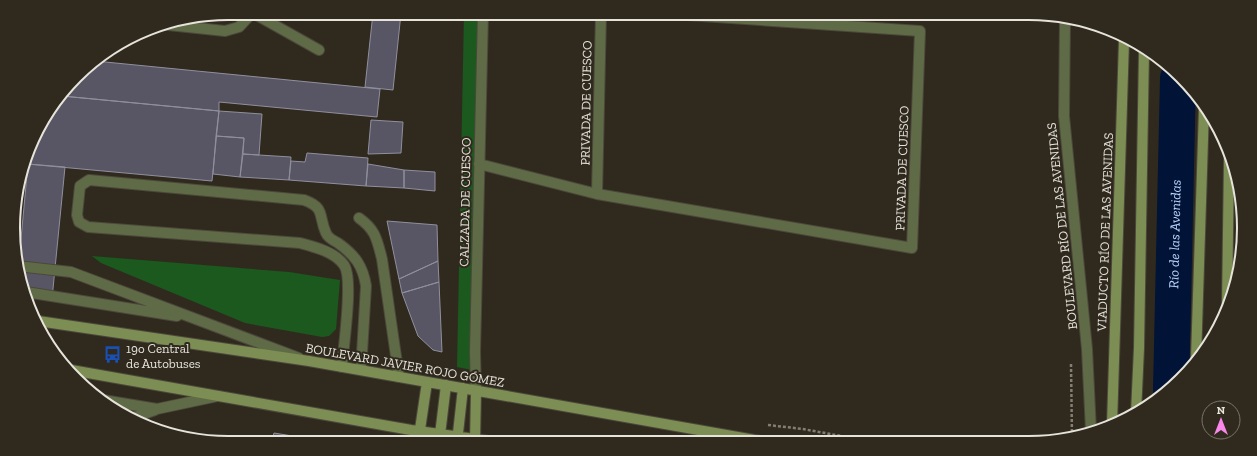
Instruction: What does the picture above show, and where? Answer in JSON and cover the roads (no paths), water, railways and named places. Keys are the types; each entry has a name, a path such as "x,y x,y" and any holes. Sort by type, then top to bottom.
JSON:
{"main road":[{"name":"VIADUCTO RÍO DE LAS AVENIDAS","path":"1112,419 1124,43"},
{"path":"1136,406 1139,348 1144,54"},
{"path":"1196,352 1204,115"},
{"path":"1227,291 1229,170"},
{"name":"BOULEVARD JAVIER ROJO GÓMEZ","path":"42,322 309,361 732,436"},
{"path":"78,371 419,431 433,436"},
{"path":"419,436 427,382"},
{"path":"439,436 446,385"},
{"path":"458,436 463,388"},
{"path":"475,436 476,391"}],"street":[{"path":"178,26 225,31 238,27 245,20"},
{"path":"265,20 319,50"},
{"name":"CALZADA DE CUESCO","path":"476,391 475,344 483,20"},
{"name":"PRIVADA DE CUESCO","path":"597,194 601,20"},
{"name":"PRIVADA DE CUESCO","path":"479,164 597,194 912,248 920,31 760,20"},
{"name":"BOULEVARD RÍO DE LAS AVENIDAS","path":"1065,23 1064,116 1087,349 1091,427"},
{"path":"342,367 348,286 344,265 334,256 300,243 88,227 79,222 77,215 80,186 89,180 304,200 315,204 322,213 326,234 358,260 364,273 366,286 361,370"},
{"path":"360,218 370,226 378,241 382,259 399,377"},
{"path":"24,267 71,272 309,361"},
{"path":"30,293 201,320"},
{"path":"138,416 157,409 218,396"},
{"path":"113,402 157,409"}],"waterway":[{"name":"Río de las Avenidas","path":"1171,379 1178,83"}],"place":[{"name":"19o Central de Autobuses","path":"113,355"}]}
